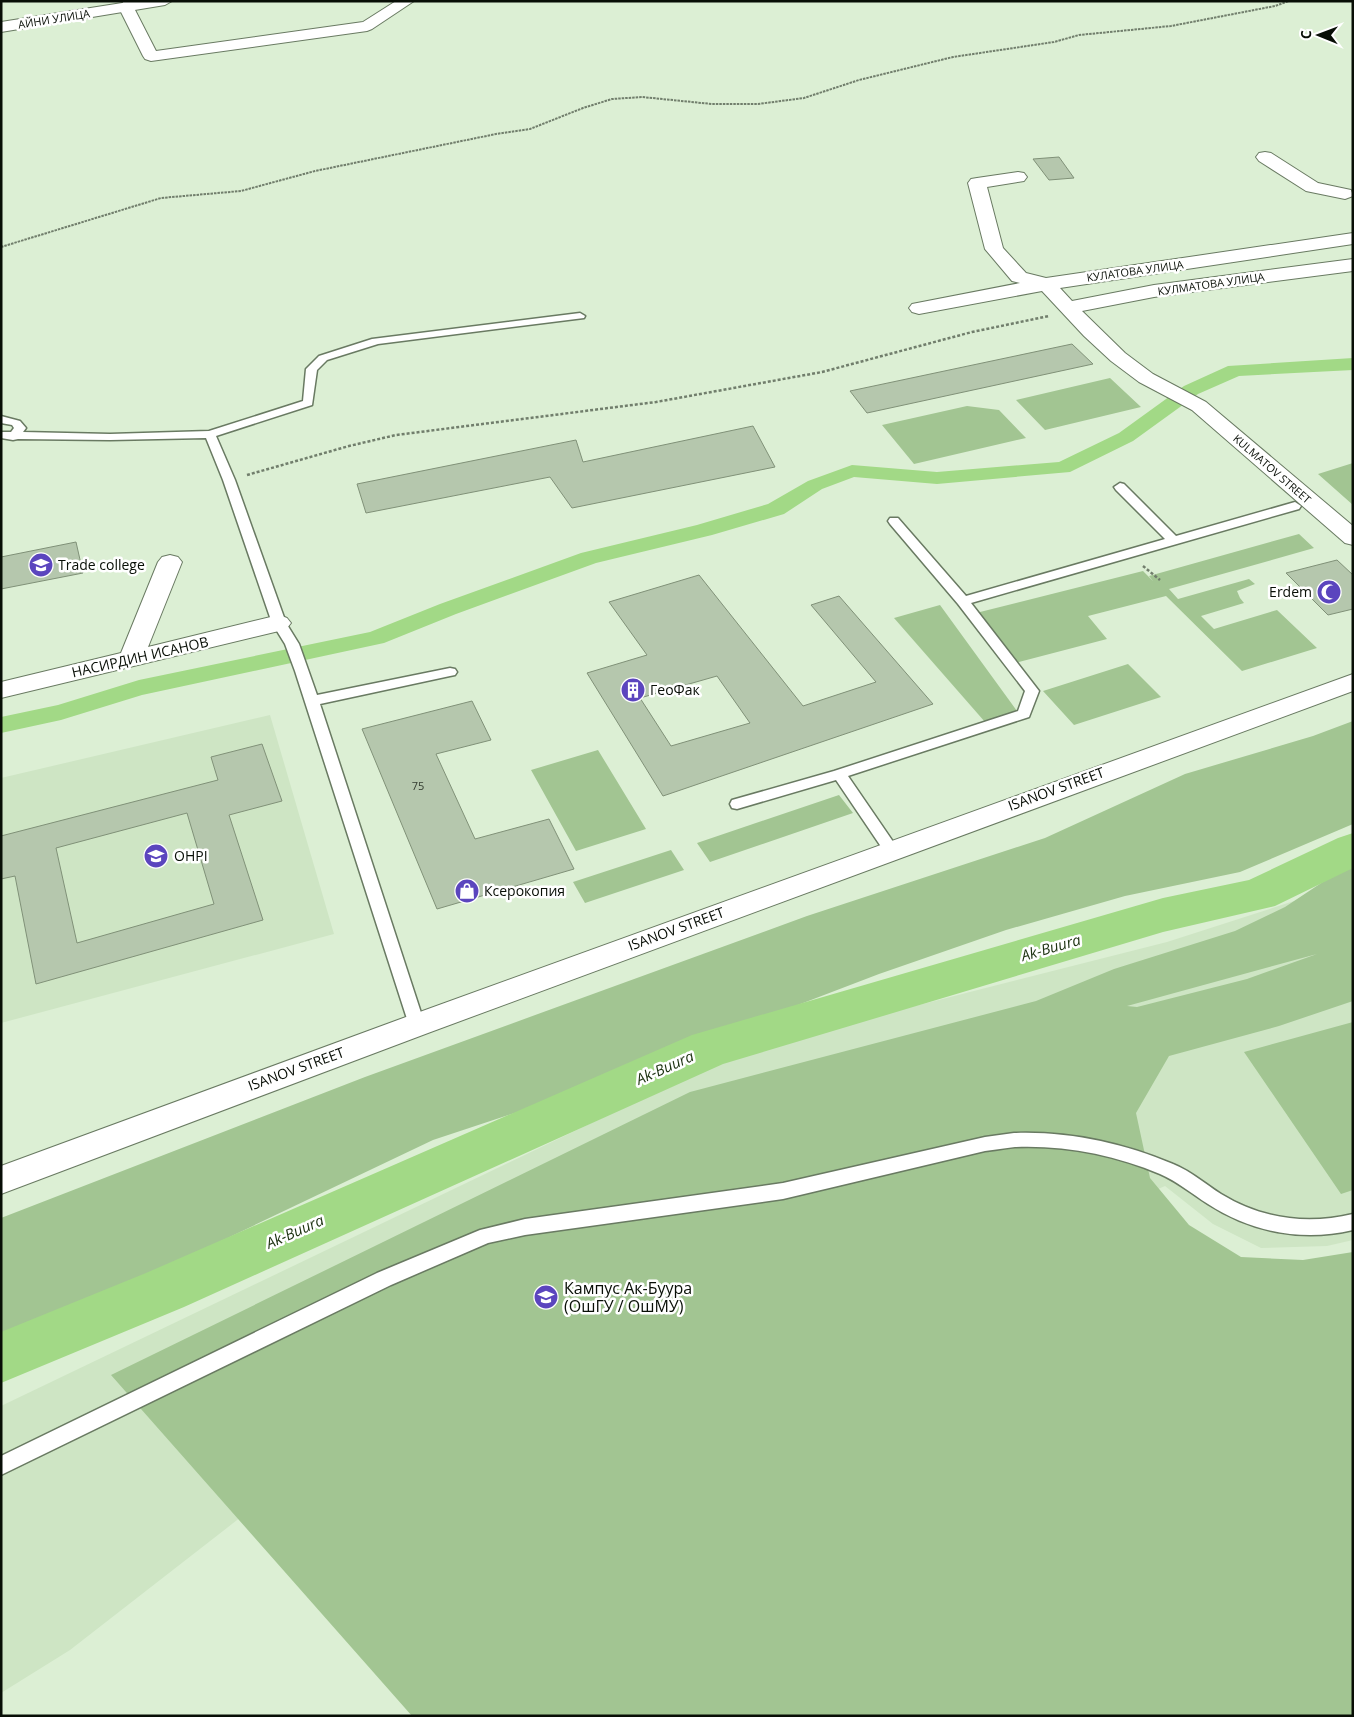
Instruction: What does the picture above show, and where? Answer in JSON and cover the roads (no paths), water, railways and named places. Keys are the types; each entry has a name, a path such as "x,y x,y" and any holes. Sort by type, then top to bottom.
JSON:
{"street":[{"name":"АЙНИ УЛИЦА","path":"1,27 129,5 165,1"},
{"path":"129,5 152,56 367,26 406,1"},
{"path":"1265,157 1312,187 1350,195"},
{"path":"1018,177 976,183 994,249 1019,277 1046,284"},
{"name":"КУЛАТОВА УЛИЦА","path":"919,308 1046,284 1353,238"},
{"name":"КУЛМАТОВА УЛИЦА","path":"1070,307 1154,291 1353,264"},
{"name":"KULMATOV STREET","path":"1046,284 1070,307 1091,332 1118,356 1146,378 1192,401 1353,538"},
{"path":"130,660 170,562"},
{"name":"НАСИРДИН ИСАНОВ","path":"1,690 279,623"},
{"name":"ISANOV STREET","path":"1,1180 891,850 1353,682"}],"lane":[{"path":"7,436 210,434 308,403 312,368 323,358 376,341 580,316"},
{"path":"1,419 16,423 20,428 7,436"},
{"path":"210,434 229,480 279,623 292,644 302,671 417,1025"},
{"path":"1120,487 1174,540"},
{"path":"963,601 1295,506"},
{"path":"737,804 839,774 1024,714 1032,691 963,601 894,521"},
{"path":"312,701 450,672"},
{"path":"839,774 891,850"},
{"path":"1,1466 384,1279 486,1236 526,1227 783,1191 985,1144 1018,1140 1065,1142 1101,1148 1169,1170 1222,1204 1248,1216 1280,1225 1308,1229 1335,1227 1353,1222"}],"waterway":[{"path":"1,725 61,712 139,688 376,638 448,609 589,558 704,530 776,509 815,485 852,471 937,478 1063,468 1126,437 1191,390 1235,370 1353,364"},
{"name":"Ak-Buura","path":"1,1358 165,1290 709,1049 1163,915 1259,894 1353,849"}],"place":[{"name":"Trade college","path":"41,565"},
{"name":"Erdem","path":"1329,592"},
{"name":"ГеоФак","path":"633,690"},
{"name":"OHPI","path":"156,856"},
{"name":"Ксерокопия","path":"467,891"},
{"name":"Кампус Ак-Буура (ОшГУ / ОшМУ)","path":"546,1297"}]}
